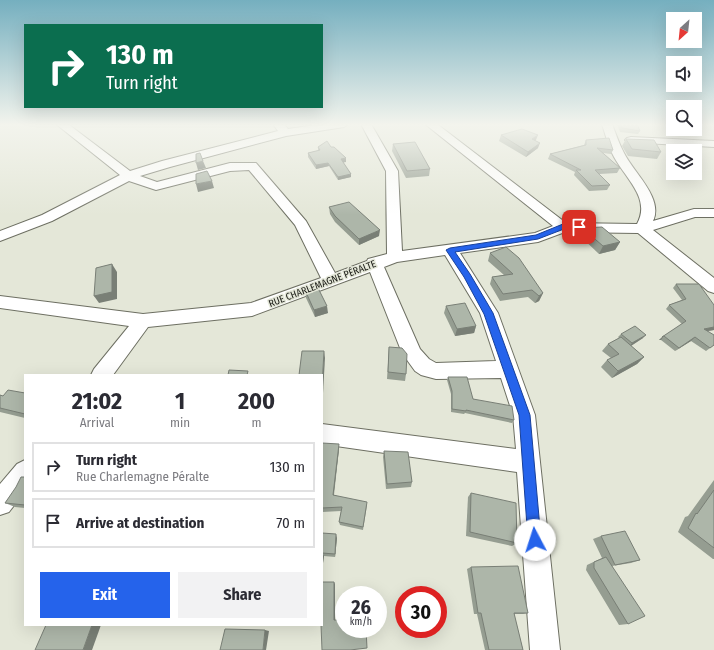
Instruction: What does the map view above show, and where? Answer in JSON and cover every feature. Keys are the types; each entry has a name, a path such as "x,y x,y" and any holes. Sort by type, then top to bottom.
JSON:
{"street":[{"path":"100,154 128,176 156,186 230,168 252,166 301,224 331,281"},
{"path":"0,236 47,218 128,176 197,154"},
{"path":"383,154 392,171 395,256"},
{"path":"470,154 563,226"},
{"path":"618,154 645,194 646,222 714,287"},
{"name":"RUE CHARLEMAGNE PÉRALTE","path":"4,307 144,321 252,309 395,256 450,250 538,237 563,226 646,222 694,213 714,213"},
{"path":"450,250 468,276 489,313 524,415 545,650"},
{"path":"374,263 412,353 418,363 424,368 436,371 508,369"},
{"path":"102,374 144,321"},
{"path":"323,434 527,462"},
{"path":"0,503 24,473"}],"building":[{"path":"196,154 200,154 203,161 196,163"},
{"path":"309,154 342,154 346,158 341,159 351,174 338,177 328,163 316,165"},
{"path":"398,154 422,154 430,169 407,171"},
{"path":"551,154 604,154 620,168 595,170 610,185 592,186 576,170 581,170"},
{"path":"207,171 212,181 196,184 196,174"},
{"path":"349,202 380,230 359,239 335,216 329,207"},
{"path":"602,227 620,242 603,246 582,228"},
{"path":"506,247 519,258 543,293 539,296 532,290 503,294 492,277 513,274 490,253"},
{"path":"112,264 112,292 94,296 96,268"},
{"path":"676,284 699,284 714,305 714,327 704,329 714,335 714,345 710,348 695,337 679,348 664,336 662,337 686,321 669,305 686,299"},
{"path":"317,286 327,306 314,310 305,290"},
{"path":"465,303 476,326 457,329 446,306"},
{"path":"635,326 646,335 632,343 621,334"},
{"path":"621,337 644,357 618,371 607,360 619,354 608,344"},
{"path":"389,347 402,348 407,354 406,374 388,372"},
{"path":"302,351 324,351 323,374 299,374"},
{"path":"229,370 248,371 247,374 228,374"},
{"path":"448,377 467,377 473,399 512,406 514,420 466,410 452,409 452,391"},
{"path":"8,390 24,393 24,414 0,408 0,395 3,396"},
{"path":"323,443 339,444 333,495 367,502 363,527 339,522 342,507 323,508"},
{"path":"384,451 408,452 412,482 387,484"},
{"path":"21,477 24,477 24,505 5,503"},
{"path":"714,490 714,548 688,528 696,513 697,514"},
{"path":"471,493 516,503 517,543 470,532"},
{"path":"625,531 640,560 615,565 601,536"},
{"path":"323,533 336,534 335,554 323,553"},
{"path":"606,557 645,616 628,624 594,568 594,562"},
{"path":"518,566 528,613 514,613 523,650 489,650 481,613 478,613 471,567"},
{"path":"323,582 334,582 335,638 366,638 367,648 350,650 322,650 321,626 323,626"},
{"path":"46,626 92,626 83,650 35,650"},
{"path":"225,629 265,630 263,650 220,650"}],"route":[{"path":"535,540 524,415 489,313 468,276 450,250 538,237 563,226 579,227"}]}
